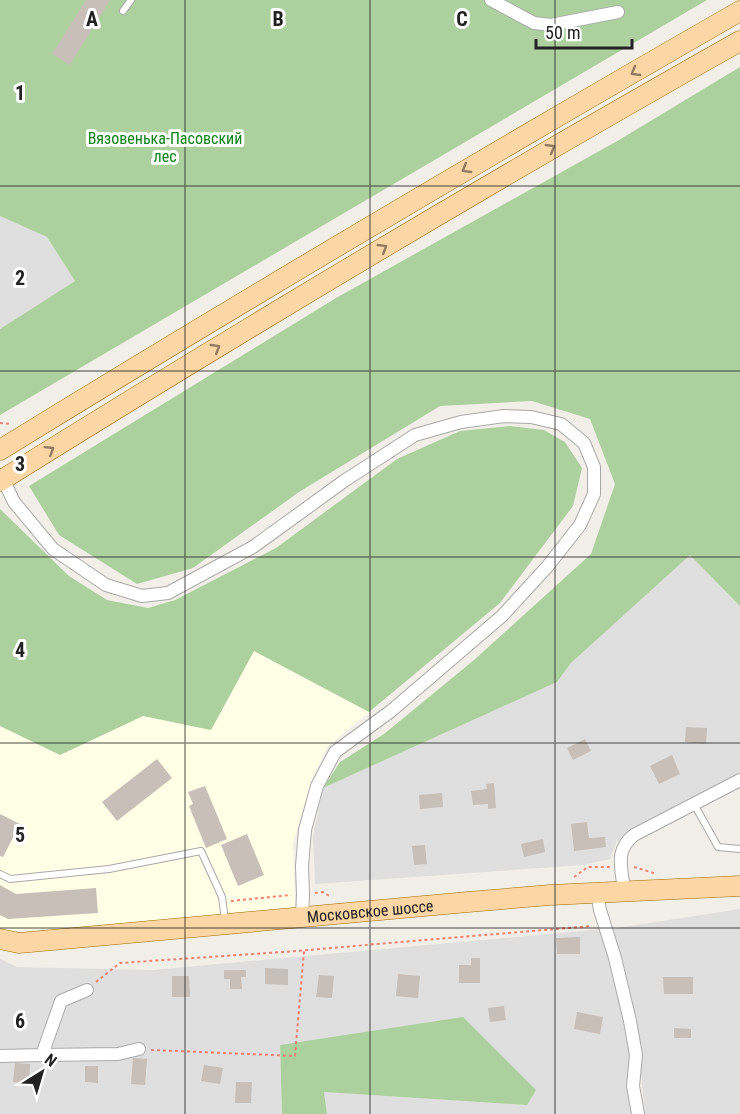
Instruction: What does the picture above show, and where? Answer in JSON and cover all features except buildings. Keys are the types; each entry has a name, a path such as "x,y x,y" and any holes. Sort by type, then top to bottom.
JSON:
{"main road":[{"path":"0,450 327,252 740,11"},
{"path":"1,477 544,152 740,41"},
{"name":"Московское шоссе","path":"0,939 19,943 468,902 624,891 740,886"}],"street":[{"path":"491,0 534,23 551,25 618,12"},
{"path":"1,477 14,502 53,549 106,585 142,596 168,593 253,547 344,481 415,435 461,422 504,416 531,417 561,424 584,443 594,467 594,494 580,525 548,567 502,616 391,711 335,752 317,786 305,830 302,918"},
{"path":"624,891 620,852 626,842 634,835 740,780"},
{"path":"597,893 630,1021 636,1055 633,1086 638,1114"},
{"path":"42,1055 61,1001 87,990"},
{"path":"0,1056 118,1054 139,1049"}],"lane":[{"path":"123,11 131,0"},
{"path":"694,804 718,847 740,849"},
{"path":"0,874 10,879 109,869 201,851 222,897 225,924"}],"path":[{"path":"87,990 120,963 304,951 605,925"},
{"path":"139,1049 295,1056 304,951"}],"shaded area":[{"path":"0,216 47,237 75,281 0,329"},
{"path":"690,554 740,606 740,775 617,841 610,859 583,865 315,884 313,836 323,788 557,682 571,663"},
{"path":"254,651 369,712 327,747 311,782 293,843 295,907 116,925 9,931 0,928 0,726 60,755 143,716 211,730"},
{"path":"740,909 740,1114 645,1114 635,1018 611,929"},
{"path":"603,929 627,1027 634,1114 327,1114 324,1092 527,1105 280,1045 282,1114 0,1114 0,959 17,967 153,970"}],"green space":[{"name":"Вязовенька-Пасовский лес","path":"0,0 707,0 0,415 0,329 75,281 47,237 0,216"},
{"path":"740,67 740,606 690,555 571,663 557,682 323,788 340,762 384,734 474,660 591,554 615,484 590,419 532,401 440,406 299,492 193,568 137,584 59,535 29,486 336,298 619,140"},
{"path":"510,426 544,430 565,442 582,468 573,506 500,603 369,712 254,651 211,730 143,716 60,755 0,726 0,509 69,576 107,600 148,608 175,600 276,548 397,459 460,431"},
{"path":"463,1017 536,1090 527,1105 324,1092 327,1114 282,1114 280,1045"}]}
